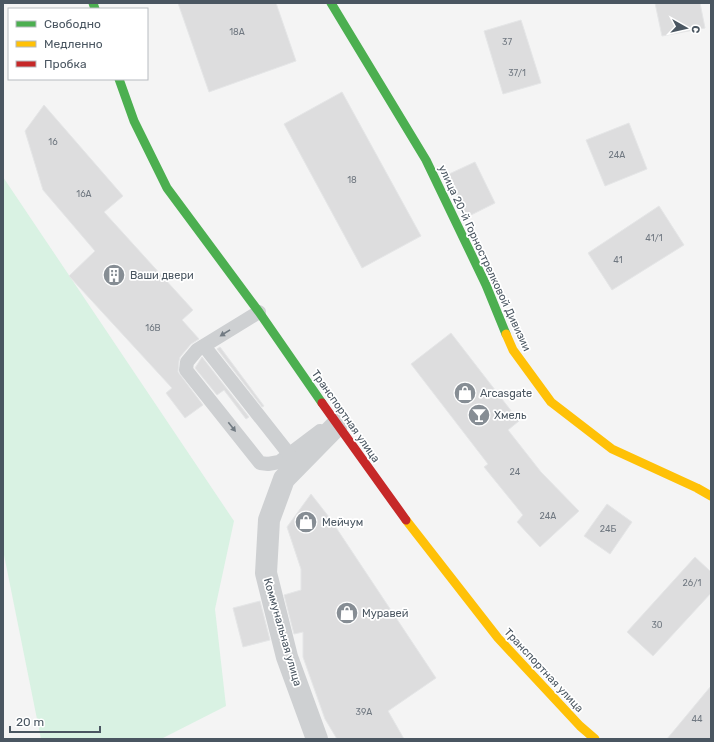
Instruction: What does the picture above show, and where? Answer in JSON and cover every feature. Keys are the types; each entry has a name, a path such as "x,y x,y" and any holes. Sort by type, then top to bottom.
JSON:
{"main road":[{"name":"улица 20-й Горнострелковой Дивизии","path":"331,3 426,160 486,285 513,350 551,402 612,449 711,496"},
{"name":"Транспортная улица","path":"118,80 134,122 167,188 259,312 335,423 396,506 498,638 580,726 595,739"}],"street":[{"name":"Коммунальная улица","path":"317,739 287,657 266,573 269,520 284,479 335,423"}],"lane":[{"path":"259,312 197,350 187,362 186,370 260,463 268,464 279,462 335,423"},
{"path":"204,346 289,454"}],"green space":[{"path":"3,177 234,521 215,609 226,706 161,739 41,739 3,550"}],"building":[{"path":"178,3 276,3 296,61 209,92"},
{"path":"655,3 700,3 705,28 662,36"},
{"path":"521,20 541,83 503,94 484,31"},
{"path":"342,92 421,236 362,268 284,124"},
{"path":"44,105 123,196 104,212 193,310 182,320 199,339 191,344 180,357 178,372 203,405 185,418 166,393 172,388 69,276 95,251 43,190 25,131"},
{"path":"629,123 647,169 605,186 586,140"},
{"path":"475,162 495,203 467,217 447,175"},
{"path":"659,206 684,245 612,290 588,253"},
{"path":"451,333 519,421 508,430 541,472 579,511 540,547 517,522 523,515 484,467 488,464 411,364"},
{"path":"220,347 264,406 262,407 217,349"},
{"path":"202,357 249,417 246,419 224,390 217,395 195,368"},
{"name":"Муравей","path":"311,494 329,517 436,678 388,711 404,739 337,739 325,719 303,657 303,632 294,634 284,595 301,590 301,569 287,527"},
{"path":"607,504 632,522 610,554 584,536"},
{"path":"695,557 711,572 711,593 653,656 627,632"},
{"path":"260,601 270,640 243,647 233,608"},
{"path":"711,686 711,739 667,739"}],"traffic: fast":[{"path":"93,3 95,8"},
{"path":"331,3 426,160 486,285 506,334"},
{"path":"119,80 134,121 167,188 259,312 322,403"}],"traffic: slow":[{"path":"506,334 513,350 551,402 612,449 697,488 711,496"},
{"path":"406,520 498,638 580,726 595,739"}],"traffic: jam":[{"path":"322,403 406,520"}],"place":[{"name":"Ваши двери","path":"114,275"},
{"name":"Arcasgate","path":"465,393"},
{"name":"Хмель","path":"479,415"},
{"name":"Мейчум","path":"306,522"},
{"name":"Муравей","path":"347,613"}]}
